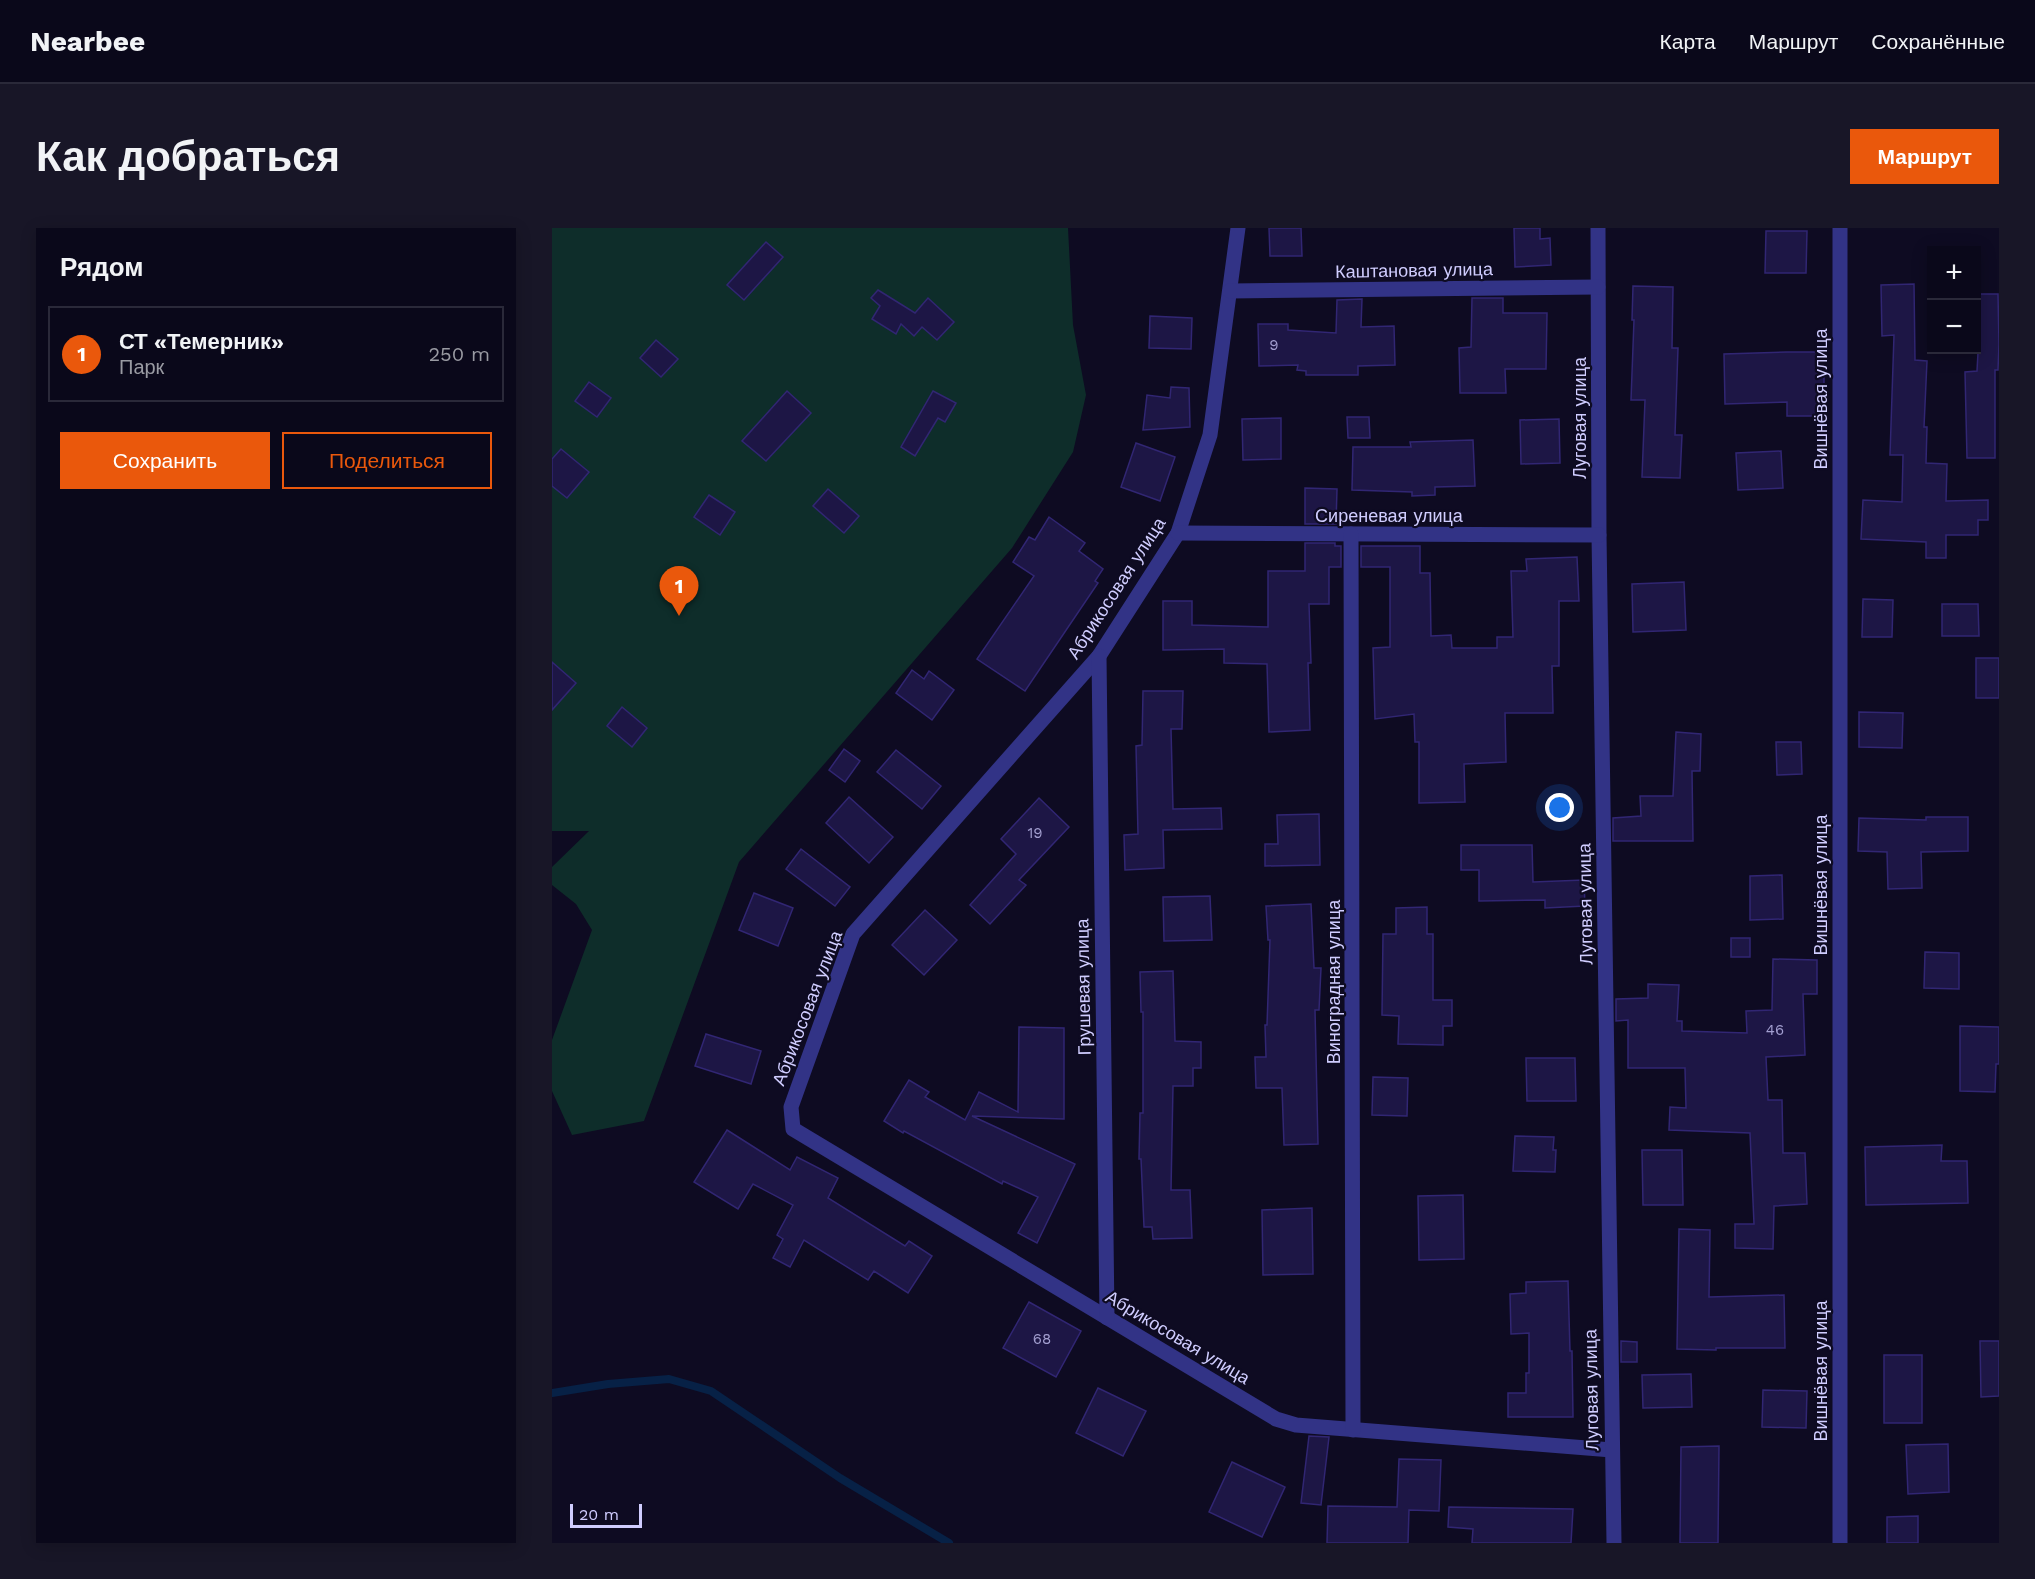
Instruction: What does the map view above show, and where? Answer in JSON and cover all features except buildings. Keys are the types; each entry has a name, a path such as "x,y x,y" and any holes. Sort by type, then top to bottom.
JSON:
{"street":[{"name":"Абрикосовая улица","path":"1238,228 1210,435 1178,533 1099,657 854,934 791,1107 793,1129 1276,1419 1296,1425 1612,1450"},
{"name":"Луговая улица","path":"1598,228 1599,535 1614,1543"},
{"name":"Вишнёвая улица","path":"1840,228 1840,1543"},
{"name":"Каштановая улица","path":"1230,291 1598,287"},
{"name":"Сиреневая улица","path":"1178,533 1599,535"},
{"name":"Виноградная улица","path":"1351,534 1353,1430"},
{"name":"Грушевая улица","path":"1099,657 1107,1318"}],"green space":[{"path":"552,228 1068,228 1073,325 1086,395 1073,452 1012,548 739,862 644,1121 572,1135 552,1091 552,1040 592,930 576,904 552,885 552,867 589,831 552,831"}],"waterway":[{"path":"552,1393 608,1384 669,1379 711,1391 840,1478 949,1543"}],"place":[{"name":"СТ «Темерник»","path":"679,616"}]}
